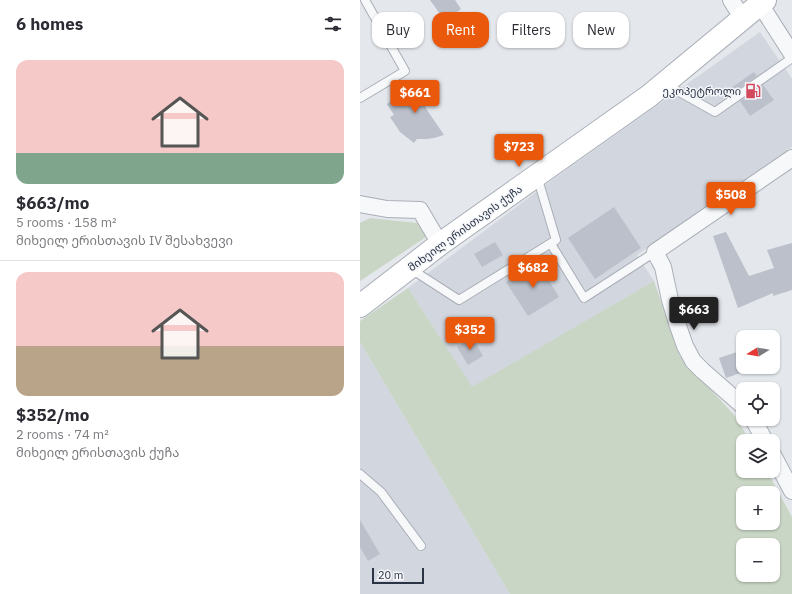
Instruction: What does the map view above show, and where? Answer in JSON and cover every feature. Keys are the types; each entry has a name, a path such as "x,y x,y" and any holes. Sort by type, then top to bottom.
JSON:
{"main road":[{"name":"მიხეილ ერისთავის ქუჩა","path":"360,306 440,244 657,90 762,2"}],"street":[{"path":"731,0 743,19"},
{"path":"762,2 792,54"},
{"path":"736,400 693,361 685,346 677,323 662,267 654,252 792,158"},
{"path":"360,204 387,209 420,210 440,244"},
{"path":"780,468 792,491"}],"lane":[{"path":"360,98 405,71 365,0"},
{"path":"657,90 715,112 792,58"},
{"path":"409,268 459,300 551,244 556,240 537,176"},
{"path":"551,244 584,298 654,252"},
{"path":"360,474 381,492 421,546"}],"shaded area":[{"path":"760,32 792,79 792,147 637,255 654,281 472,388 408,288 555,178"},
{"path":"360,342 510,594 360,594"}],"green space":[{"path":"370,218 417,223 426,237 360,281 360,223"},
{"path":"654,281 679,355 735,416 736,426 741,426 746,434 736,434 736,478 771,478 775,486 736,486 736,530 780,530 780,495 792,517 792,594 510,594 360,342 360,321 408,288 472,387"}],"building":[{"path":"430,0 455,0 461,9 457,12 439,12"},
{"path":"754,72 757,76 734,92 731,88"},
{"path":"421,81 434,100 425,107 444,135 434,138 417,139 414,143 400,132 390,117 394,115 387,104"},
{"path":"763,85 774,100 750,116 740,101"},
{"path":"614,207 641,248 595,279 568,238"},
{"path":"726,232 749,276 774,268 767,250 792,243 792,290 773,296 773,293 738,308 713,236"},
{"path":"495,242 503,255 482,267 474,254"},
{"path":"538,262 559,297 528,316 506,282"},
{"path":"473,338 483,356 468,365 457,347"},
{"path":"736,352 736,374 737,374 726,378 719,358"},
{"path":"360,520 380,554 368,561 360,547"}],"place":[{"name":"ეკოპეტროლი","path":"753,91"}]}
